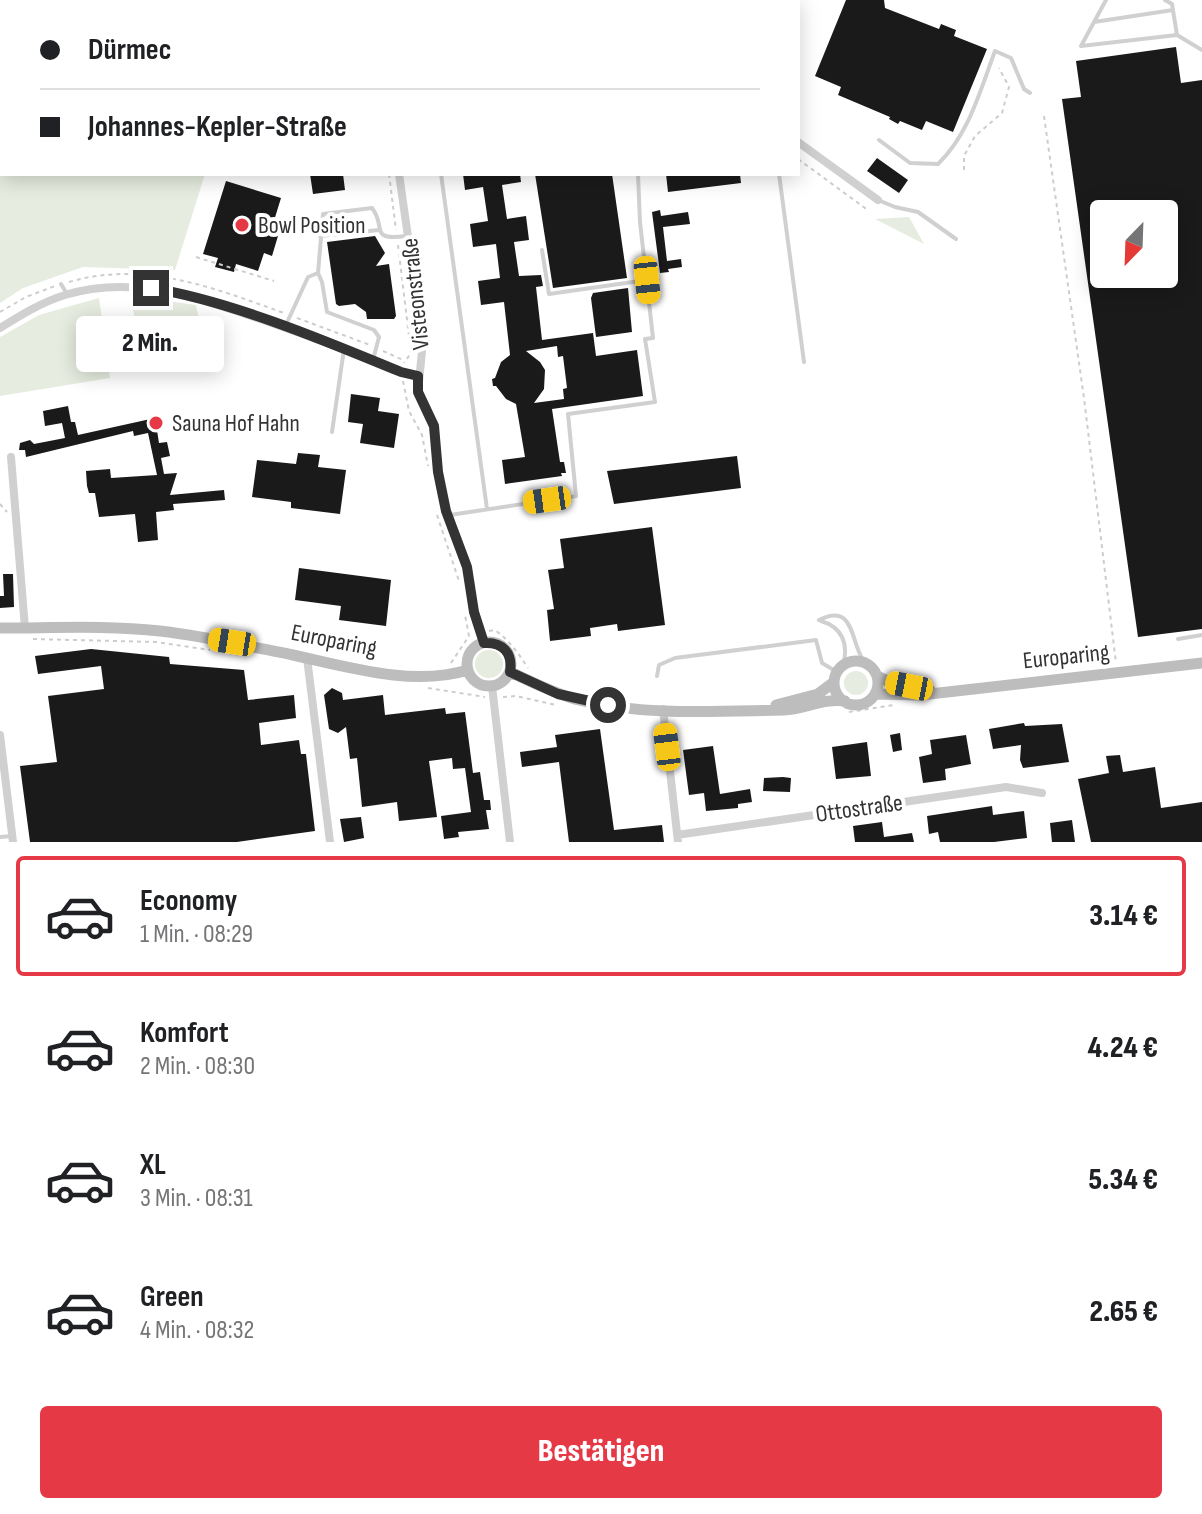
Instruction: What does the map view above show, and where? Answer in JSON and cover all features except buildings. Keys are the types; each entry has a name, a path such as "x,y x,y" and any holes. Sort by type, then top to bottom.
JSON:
{"street":[{"path":"800,143 878,200"},
{"name":"Visteonstraße","path":"399,176 423,341 418,392 434,426 438,472 448,516 467,567 474,612 482,638"},
{"path":"0,328 32,308 67,294 118,287 151,288 186,294 418,376"},
{"path":"11,457 25,628"},
{"name":"Europaring","path":"0,628 87,627 159,631 416,676 450,675 468,670"},
{"path":"482,638 502,646 512,662 503,682 492,686 477,682 468,670 470,653 482,638"},
{"path":"307,658 330,842"},
{"name":"Europaring","path":"764,709 818,694 852,661 865,663"},
{"path":"865,663 877,676 875,694"},
{"name":"Europaring","path":"510,672 582,701 663,709 796,709 832,700 860,704 875,694 912,695 1202,663"},
{"path":"838,673 838,694 845,701"},
{"name":"Europaring","path":"877,676 890,682 934,691"},
{"path":"492,686 510,842"},
{"path":"663,709 677,838"},
{"path":"0,735 3,783 12,839"},
{"name":"Ottostraße","path":"677,838 1006,787 1042,793"}],"lane":[{"path":"1106,0 1081,46 1177,35 1202,50"},
{"path":"1165,0 1172,4 1177,35"},
{"path":"1094,22 1173,10"},
{"path":"879,140 910,163 938,164 953,149 969,121 995,51 1011,58 1024,89 1030,93"},
{"path":"441,176 487,509"},
{"path":"448,516 576,496 568,414 655,402 645,339 653,338 638,176"},
{"path":"779,176 804,362"},
{"path":"878,200 918,212 956,239"},
{"path":"373,361 379,337 374,330 327,312 318,273 323,214 372,208 376,212 379,230 386,238 408,235"},
{"path":"320,236 379,230"},
{"path":"542,250 549,294 647,280"},
{"path":"285,327 308,277 318,273"},
{"path":"61,284 67,294"},
{"path":"332,432 344,349"},
{"path":"657,676 659,665 675,658 816,640 822,663 838,673 843,637 835,626 819,620 825,617 841,618 851,624 858,653 865,663"},
{"path":"1178,639 1202,635"},
{"path":"0,837 12,839"}],"path":[{"path":"964,170 964,156 975,136 1002,113 1009,87 999,68"},
{"path":"1044,116 1084,398 1117,672"},
{"path":"800,160 869,211"},
{"path":"389,176 411,353 404,361 404,396 422,435 428,467"},
{"path":"196,257 274,281"},
{"path":"436,511 462,590"},
{"path":"453,692 450,665 469,636 464,607"},
{"path":"482,638 495,630 516,648 528,667 516,696"}],"shaded area":[{"path":"0,176 204,176 175,270 83,267 23,288 0,303"},
{"path":"909,217 924,244 875,219"},
{"path":"130,296 196,305 207,358 145,367"},
{"path":"99,298 110,378 0,396 0,337 39,315"},
{"path":"489,650 499,654 503,664 499,674 489,678 479,674 475,664 479,654"},
{"path":"856,671 867,678 868,683 861,694 856,695 845,688 844,683 851,672"}],"place":[{"name":"Bowl Position","path":"242,225"},
{"name":"Sauna Hof Hahn","path":"156,423"}],"route":[{"path":"151,288 186,294 418,376 418,392 434,426 438,472 446,511 467,567 474,612 484,643 493,642 509,653 512,662 510,672 558,694 608,705"}]}
